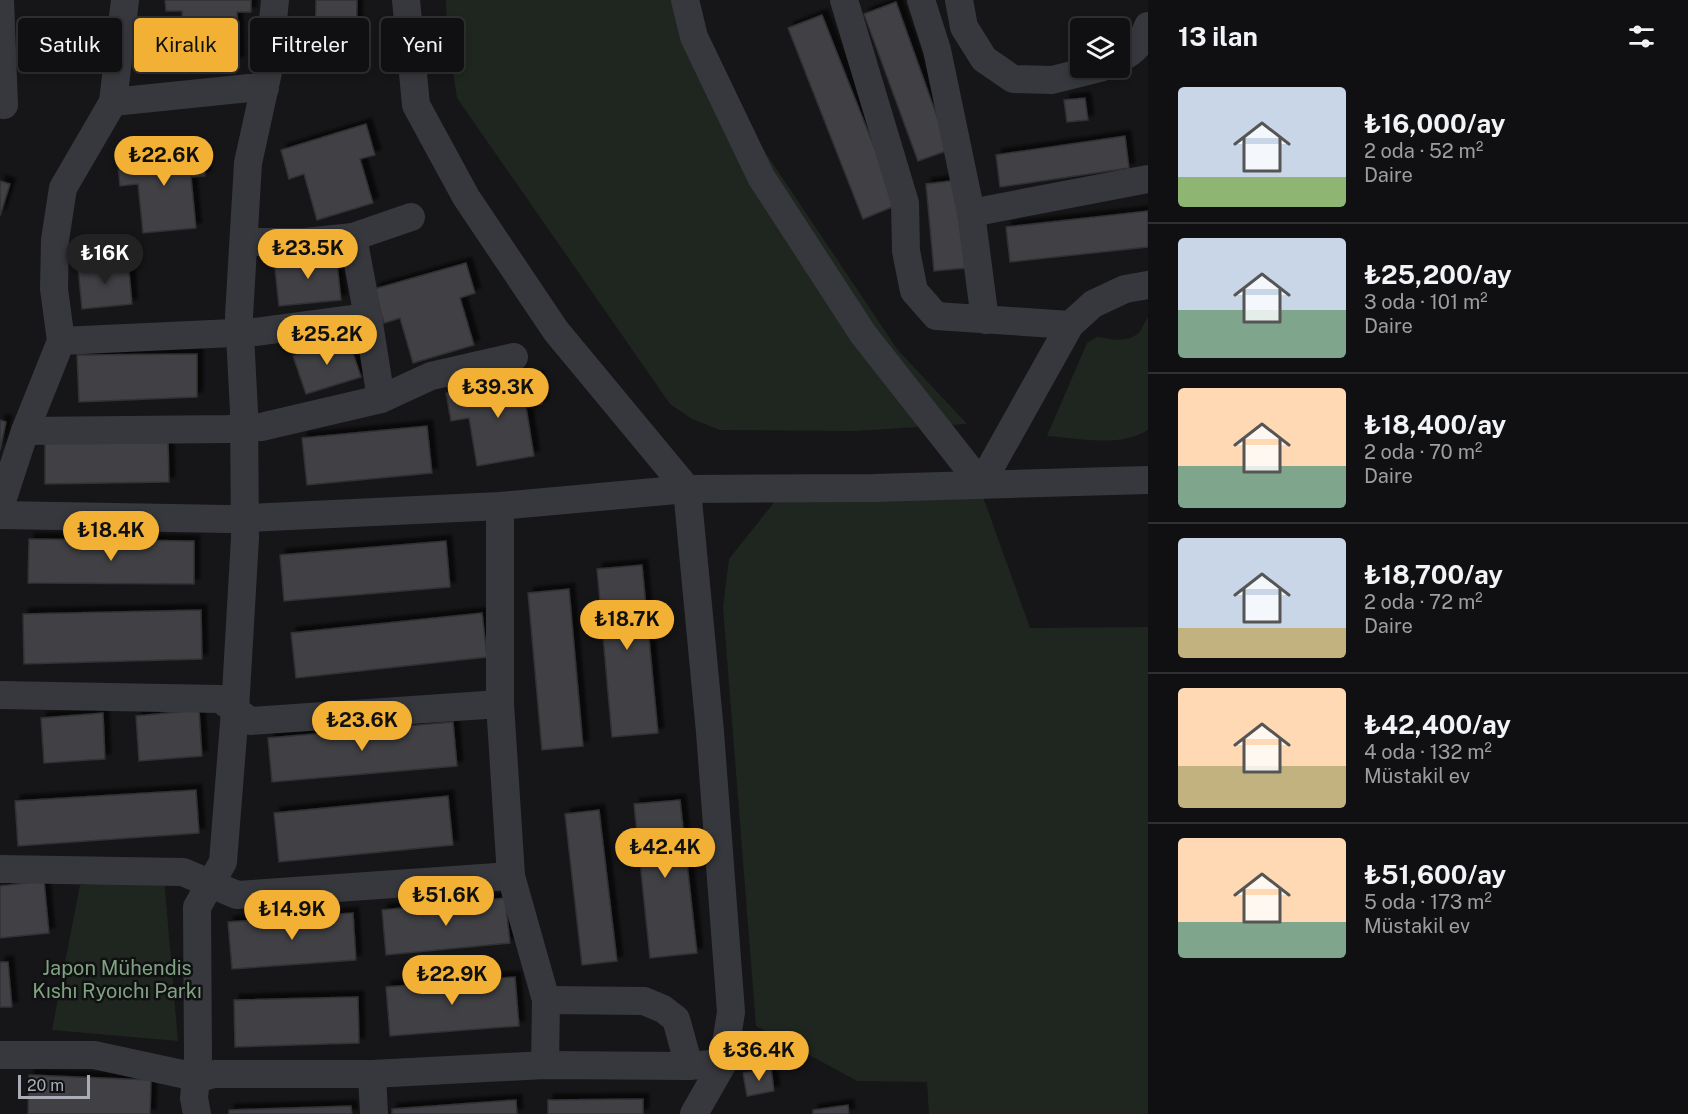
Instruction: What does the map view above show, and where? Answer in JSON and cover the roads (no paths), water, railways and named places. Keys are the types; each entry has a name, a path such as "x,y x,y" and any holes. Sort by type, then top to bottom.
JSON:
{"street":[{"path":"0,0 4,105"},
{"path":"0,507 25,431 61,341 54,289 54,240 63,188 113,102 125,0"},
{"path":"197,1114 194,1098 198,1058 197,907 223,862 235,710 245,518 239,316 248,163 268,72 275,0"},
{"path":"406,0 416,105 466,197 556,331 687,489 710,732 731,1012 723,1063 694,1114"},
{"path":"685,0 694,37 761,177 863,334 981,484"},
{"path":"844,0 905,203 906,251 914,291 936,316 1070,326"},
{"path":"921,0 937,50 971,213 985,320"},
{"path":"959,0 964,27 984,59 1013,79 1052,80 1070,76"},
{"path":"113,102 265,88"},
{"path":"971,213 1148,179"},
{"path":"244,242 305,242 352,237 411,217"},
{"path":"352,237 381,399"},
{"path":"981,484 1070,326 1093,304 1125,289 1148,285"},
{"path":"61,341 255,332 368,317"},
{"path":"25,431 261,427 381,399 431,376 514,357"},
{"path":"0,515 245,518 500,506 687,489 874,488 1148,480"},
{"path":"500,506 500,704 511,876 546,1000 545,1065"},
{"path":"0,694 220,699 250,721 500,704"},
{"path":"0,869 183,872 237,895 511,876"},
{"path":"546,1000 644,1001 663,1009 676,1019 689,1066"},
{"path":"0,1055 94,1055 196,1079 214,1074 372,1074 545,1065 689,1066 723,1063"},
{"path":"372,1074 374,1114"}],"park label":[{"name":"Japon Mühendis Kıshı Ryoıchı Parkı","path":"117,980"}]}
